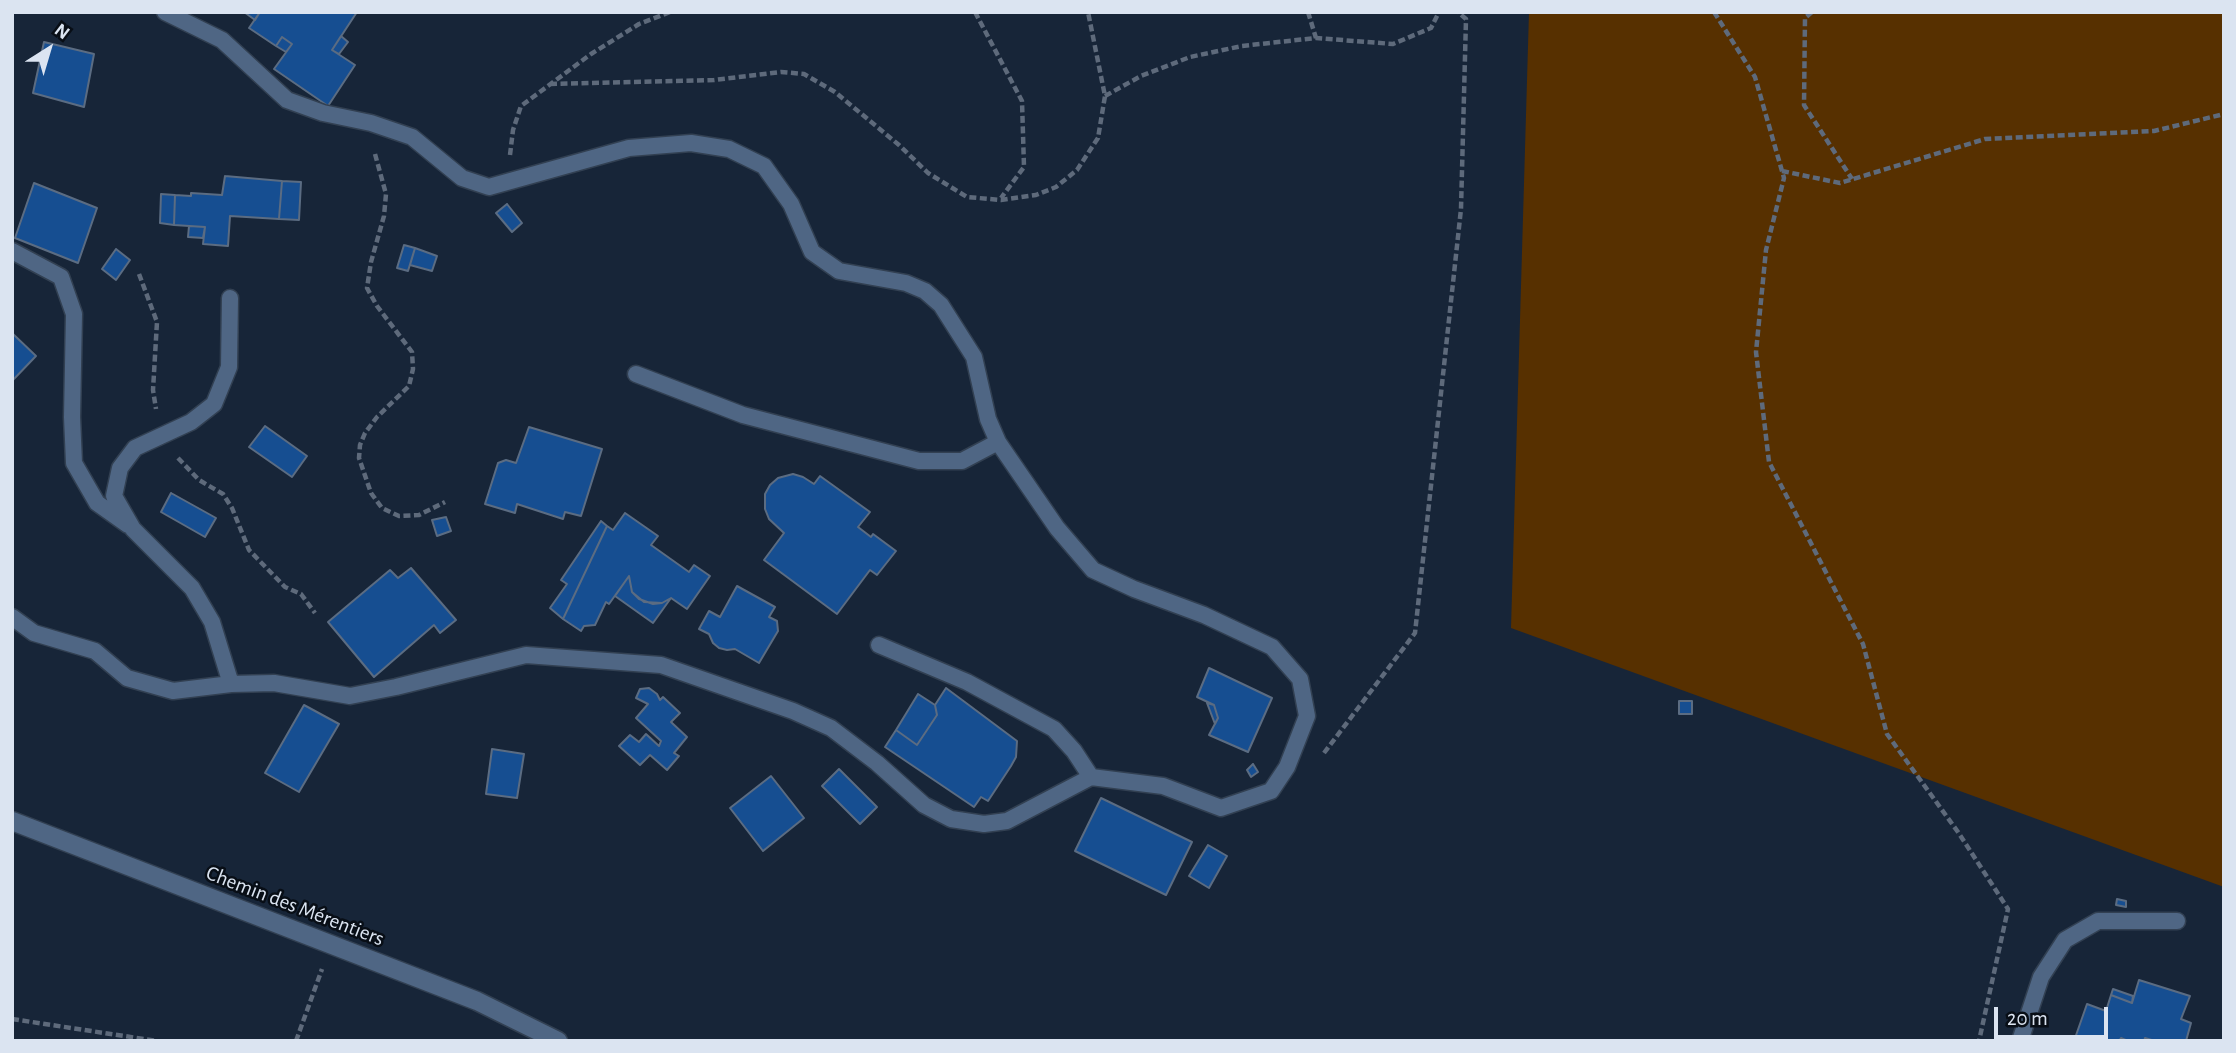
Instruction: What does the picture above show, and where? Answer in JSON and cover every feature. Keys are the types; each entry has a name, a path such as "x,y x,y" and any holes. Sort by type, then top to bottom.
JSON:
{"street":[{"name":"Chemin des Mérentiers","path":"12,821 477,1001 558,1041"}],"lane":[{"path":"12,617 34,633 95,651 127,678 173,691 231,684 274,683 349,696 526,655 661,665 831,727 924,805 951,819 984,824 1007,821 1091,777 1163,786 1221,808 1271,792 1287,767 1307,716 1300,679 1272,647 1204,615 1133,589 1093,570 1057,528 998,442 988,419 974,357 940,305 925,291 906,283 839,271 811,252 791,204 764,166 729,149 691,143 629,148 489,187 462,178 412,137 365,121 323,113 287,100 222,40 165,12"},
{"path":"12,251 61,277 74,313 74,463 97,503 133,529 192,589 212,622 231,684"},
{"path":"133,529 114,496 120,468 135,447 191,422 214,404 229,367 230,298"},
{"path":"636,374 744,415 919,461 962,461 998,442"},
{"path":"879,645 967,682 1054,729 1074,751 1091,777"},
{"path":"2020,1041 2041,977 2065,940 2098,921 2177,921"}],"path":[{"path":"522,177 510,154 513,130 521,106 591,54 639,24 670,12"},
{"path":"975,12 1022,101 1024,167 1001,200"},
{"path":"550,84 714,80 781,72 804,74 835,92 928,173 967,197 1001,200 1036,195 1056,187 1077,170 1098,138 1105,96 1088,12"},
{"path":"1308,12 1315,38"},
{"path":"1105,96 1141,76 1190,57 1242,46 1315,38 1393,44 1431,28 1439,12"},
{"path":"1319,758 1415,633 1461,209 1465,19 1458,12"},
{"path":"1714,12 1755,77 1784,178 1766,250 1756,352 1769,463 1863,644 1887,734 1958,832 2008,909 1979,1041"},
{"path":"1812,12 1805,19 1804,105 1852,179"},
{"path":"1782,171 1840,183 1985,139 2154,131 2224,114"},
{"path":"365,121 364,138 381,170 386,194 384,216 366,288 411,352 413,369 409,386 377,417 365,433 359,458 371,493 383,508 399,516 419,515 445,502"},
{"path":"139,274 157,322 153,390 156,411 164,434 180,461 199,480 223,494 232,508 249,550 285,587 301,594 315,613"},
{"path":"296,1041 332,945"},
{"path":"12,1019 157,1041"}],"shaded area":[{"path":"1529,12 2224,12 2224,887 1511,628"}],"building":[{"path":"244,12 260,12 255,20"},
{"path":"260,12 357,12 332,50 355,65 328,106 274,69 292,44 282,37 276,46 249,28"},
{"path":"341,36 348,42 339,54 332,50"},
{"path":"282,37 292,44 286,52 276,46"},
{"path":"44,42 94,54 84,107 33,93"},
{"path":"225,176 282,181 279,219 230,216 228,246 203,244 205,227 174,225 175,195 222,195"},
{"path":"282,181 301,182 299,220 279,219"},
{"path":"34,183 97,208 78,263 15,238"},
{"path":"161,194 175,195 174,225 160,223"},
{"path":"507,204 522,223 512,232 496,213"},
{"path":"189,226 205,227 203,238 188,237"},
{"path":"404,245 415,248 408,271 397,268"},
{"path":"415,248 437,256 432,271 410,265"},
{"path":"116,249 130,260 116,280 102,269"},
{"path":"12,333 36,356 12,381"},
{"path":"265,426 307,456 292,477 249,447"},
{"path":"529,427 602,449 581,516 565,512 563,519 517,504 515,513 485,504 498,463 506,460 516,463"},
{"path":"793,474 814,484 820,476 870,512 858,527 896,551 877,575 870,570 837,614 764,560 784,533 769,519 765,509 765,494 778,478"},
{"path":"171,493 216,518 205,537 161,512"},
{"path":"625,513 658,536 651,545 689,572 694,565 710,576 687,609 671,598 653,604 639,599 632,592 629,576 609,604 606,602 595,625 584,626 581,631 563,619 607,526 613,530"},
{"path":"446,517 451,531 437,536 432,520"},
{"path":"601,521 607,526 563,619 550,608 567,584 561,580"},
{"path":"411,568 456,620 440,633 434,625 374,677 328,622 390,570 398,578"},
{"path":"629,576 632,592 644,602 662,603 671,598 653,623 615,596"},
{"path":"737,586 775,607 769,617 777,621 778,631 759,663 735,649 719,648 709,634 699,629 709,611 720,617"},
{"path":"1209,668 1272,698 1248,752 1209,735 1218,718 1214,705 1197,697"},
{"path":"649,688 660,700 663,697 680,713 671,722 687,737 674,753 679,756 667,770 650,755 640,765 619,746 630,735 639,742 646,734 659,746 661,741 636,718 648,704 636,698 640,689"},
{"path":"946,688 1017,741 1016,757 1011,766 988,801 981,797 974,807 885,747 896,730 917,745 937,715 935,705"},
{"path":"918,694 935,705 937,715 917,745 896,730"},
{"path":"1679,701 1692,701 1692,714 1679,714"},
{"path":"1207,703 1214,705 1218,718 1215,724"},
{"path":"304,705 339,724 299,792 265,773"},
{"path":"492,749 524,754 517,798 486,794"},
{"path":"1253,764 1258,772 1251,777 1247,770"},
{"path":"839,769 877,807 860,824 822,786"},
{"path":"771,776 804,818 763,851 730,808"},
{"path":"1101,798 1192,842 1166,895 1075,851"},
{"path":"1208,845 1227,856 1209,888 1189,876"},
{"path":"2117,899 2126,901 2126,907 2116,905"},
{"path":"2139,980 2190,996 2181,1019 2191,1023 2186,1041 2155,1041 2145,1038 2144,1041 2128,1041 2121,1038 2119,1041 2074,1041 2087,1004 2106,1011 2111,995 2132,1003"},
{"path":"2113,989 2133,996 2132,1003 2111,995"}]}
